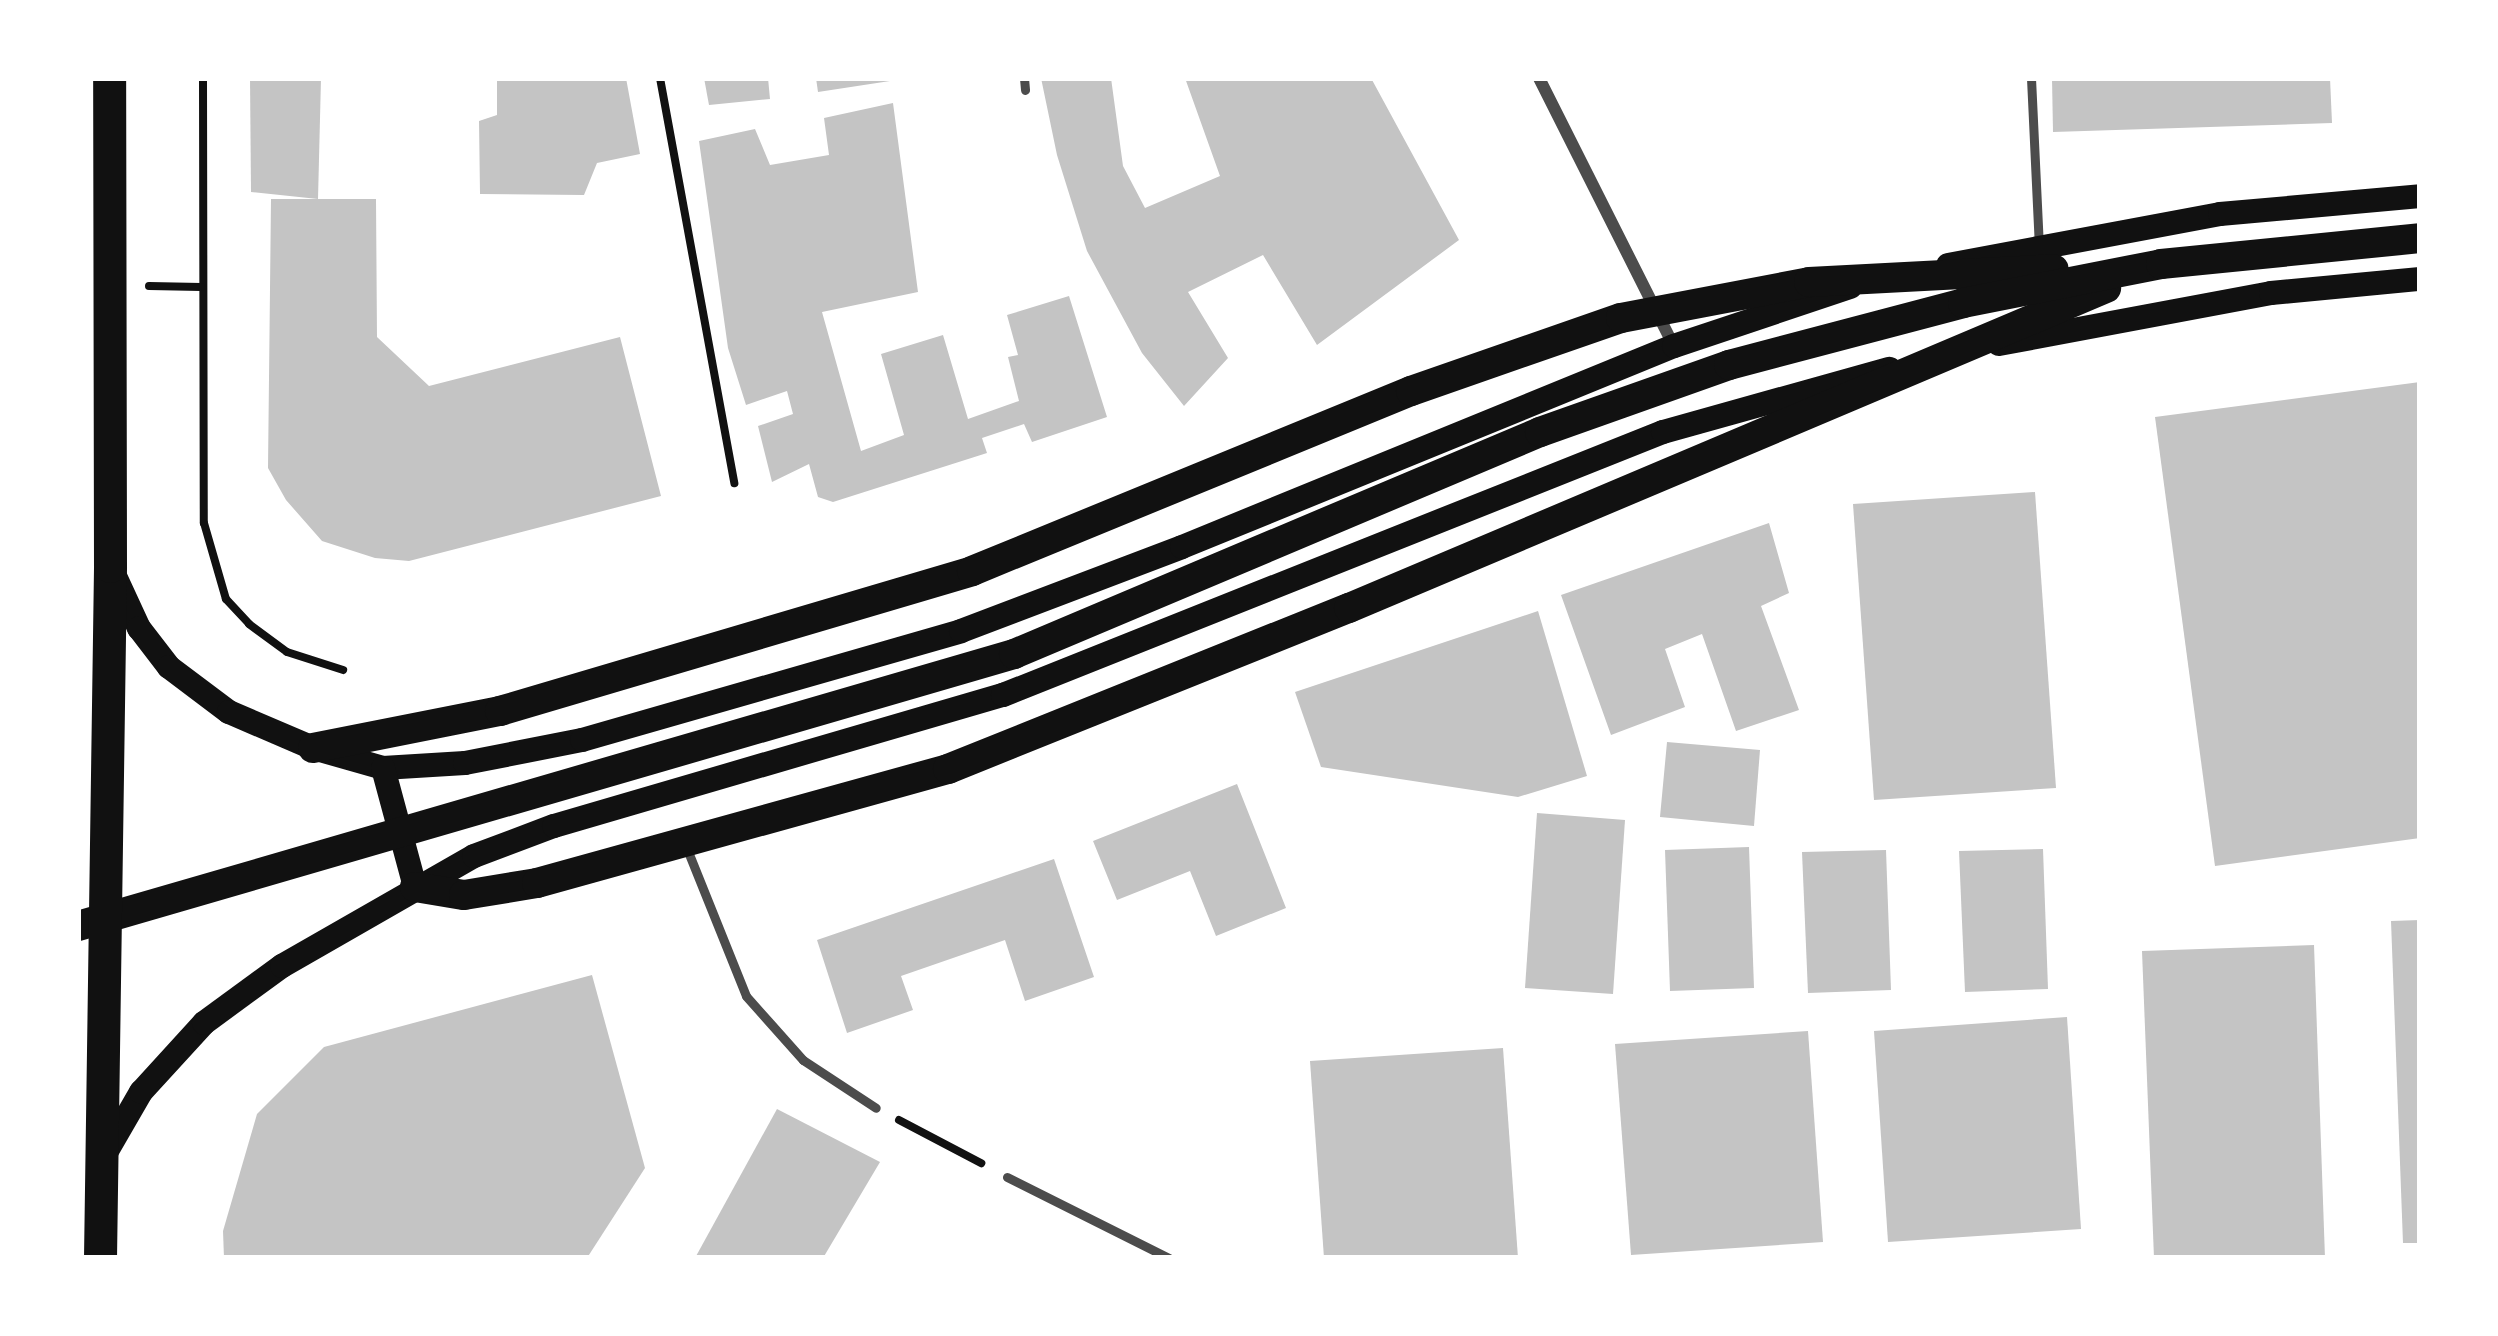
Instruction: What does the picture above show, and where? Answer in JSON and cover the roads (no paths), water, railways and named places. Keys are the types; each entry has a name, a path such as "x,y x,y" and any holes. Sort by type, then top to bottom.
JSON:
{"highway":[{"path":"100,1258 110,566 109,78"}],"main road":[{"path":"110,566 139,628 169,667 229,712 313,748 383,768 465,764 582,740 961,631 1182,548 1674,346 1863,283 2220,214 2420,196"},
{"path":"313,748 500,711 972,571 1412,391 1621,318 1809,282 2162,264 2420,238"},
{"path":"415,887 464,895 537,883 869,795 1026,741 2162,264"},
{"path":"78,926 1014,654 1540,432 1729,365 1963,303 2162,264"},
{"path":"104,1156 141,1091 204,1023 282,966 474,856 554,826 1003,695 1663,432 1737,408 1926,360 2150,313 2271,293 2420,280"},
{"path":"383,768 415,887"}],"street":[{"path":"1539,78 1674,346"}],"lane":[{"path":"2031,78 2039,246"},
{"path":"686,844 746,996 803,1060 876,1108"},
{"path":"1007,1177 1169,1258"}]}
